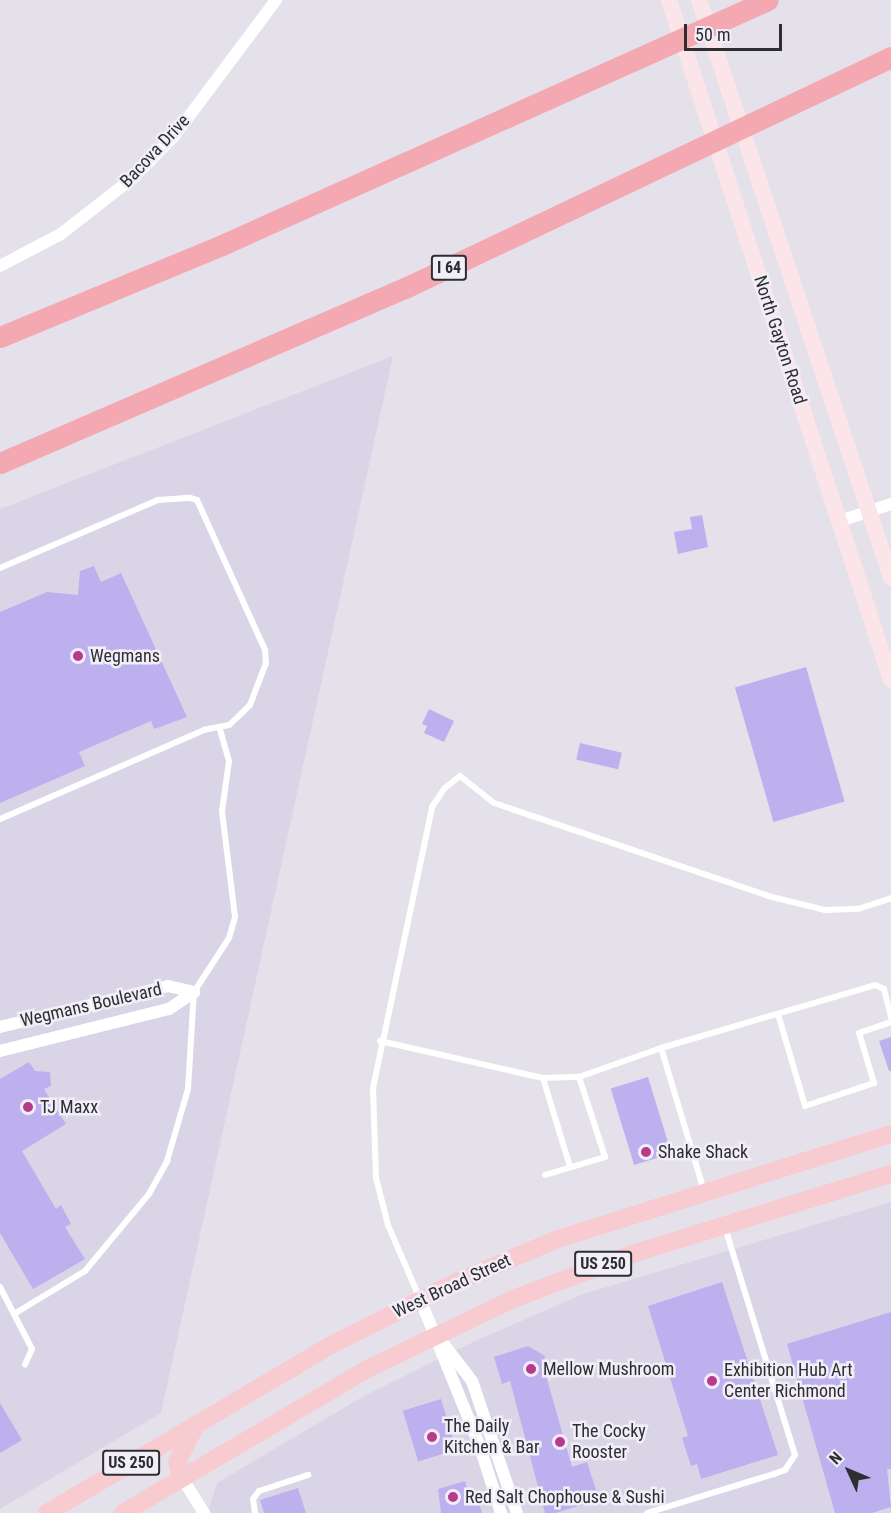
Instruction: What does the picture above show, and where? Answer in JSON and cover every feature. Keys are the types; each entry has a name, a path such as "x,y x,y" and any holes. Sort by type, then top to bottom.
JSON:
{"highway":[{"path":"0,337 243,236 768,0"},
{"name":"I 64","path":"0,463 394,293 891,57"}],"main road":[{"name":"North Gayton Road","path":"699,0 891,578"},
{"name":"North Gayton Road","path":"670,4 891,680"},
{"name":"West Broad Street","path":"47,1513 197,1424 420,1299 558,1239 891,1134"},
{"name":"West Broad Street","path":"123,1513 367,1370 436,1335 591,1269 891,1174"},
{"path":"182,1478 177,1462 197,1424"}],"street":[{"name":"Bacova Drive","path":"0,266 61,234 134,177 174,135 276,0"},
{"path":"840,521 891,504"},
{"name":"Wegmans Boulevard","path":"0,1027 168,986 194,992"},
{"name":"Wegmans Boulevard","path":"0,1051 169,1009 194,992"},
{"path":"420,1299 436,1335 501,1513"},
{"path":"436,1335 471,1381 517,1513"},
{"path":"182,1478 204,1513"}],"lane":[{"path":"0,568 158,500 181,496 197,500 265,650 265,670 257,692 236,720 0,819"},
{"path":"14,1314 85,1271 160,1176 188,1089 194,992 229,938 235,917 222,811 229,762 219,727"},
{"path":"420,1299 388,1225 376,1178 372,1112 380,1041 432,807 460,776 494,803 772,897 825,910 858,909 891,898"},
{"path":"380,1041 543,1078 579,1077 661,1048 875,985 884,989 891,1017"},
{"path":"778,1014 805,1106 874,1083 859,1033 891,1022"},
{"path":"661,1048 705,1191"},
{"path":"545,1175 605,1157 579,1077"},
{"path":"543,1078 570,1167"},
{"path":"647,1513 785,1470 795,1455 724,1225"},
{"path":"0,1287 33,1354 25,1365"},
{"path":"255,1513 253,1499 259,1491 308,1475"}],"shaded area":[{"path":"393,356 161,1413 0,1509 0,509"},
{"path":"891,1202 891,1513 212,1513 209,1508 217,1483 364,1396 475,1341 583,1294"}],"building":[{"path":"702,515 708,547 678,554 674,532 692,529 690,517"},
{"name":"Wegmans","path":"94,566 101,582 121,573 187,717 154,729 151,721 79,752 85,766 0,803 0,612 47,592 78,595 80,571"},
{"path":"806,667 845,802 773,822 735,687"},
{"path":"429,709 454,721 444,742 424,733 427,726 422,724"},
{"path":"580,743 622,753 618,769 576,760"},
{"path":"891,1037 891,1071 889,1071 879,1041"},
{"path":"29,1062 35,1071 50,1072 51,1086 44,1089 66,1124 22,1151 56,1209 61,1205 71,1224 65,1227 85,1259 33,1289 0,1233 0,1079"},
{"path":"648,1077 671,1154 634,1165 611,1088"},
{"name":"Exhibition Hub Art Center Richmond","path":"722,1282 778,1455 701,1479 697,1464 691,1466 682,1438 688,1436 648,1306"},
{"path":"891,1312 891,1469 887,1469 891,1507 872,1513 835,1513 787,1344"},
{"path":"528,1346 545,1356 543,1365 572,1467 587,1462 599,1499 556,1513 545,1513 510,1381 502,1384 494,1357"},
{"name":"The Daily Kitchen & Bar","path":"441,1399 456,1450 418,1461 403,1411"},
{"path":"0,1403 22,1440 0,1453"},
{"name":"Red Salt Chophouse & Sushi","path":"465,1481 471,1502 478,1500 482,1513 441,1513 438,1489"},
{"path":"298,1488 306,1513 264,1513 260,1500"}],"place":[{"name":"Wegmans","path":"78,656"},
{"name":"TJ Maxx","path":"28,1107"},
{"name":"Shake Shack","path":"646,1152"},
{"name":"Mellow Mushroom","path":"531,1369"},
{"name":"Exhibition Hub Art Center Richmond","path":"712,1381"},
{"name":"The Daily Kitchen & Bar","path":"432,1437"},
{"name":"The Cocky Rooster","path":"560,1442"},
{"name":"Red Salt Chophouse & Sushi","path":"453,1497"}]}
